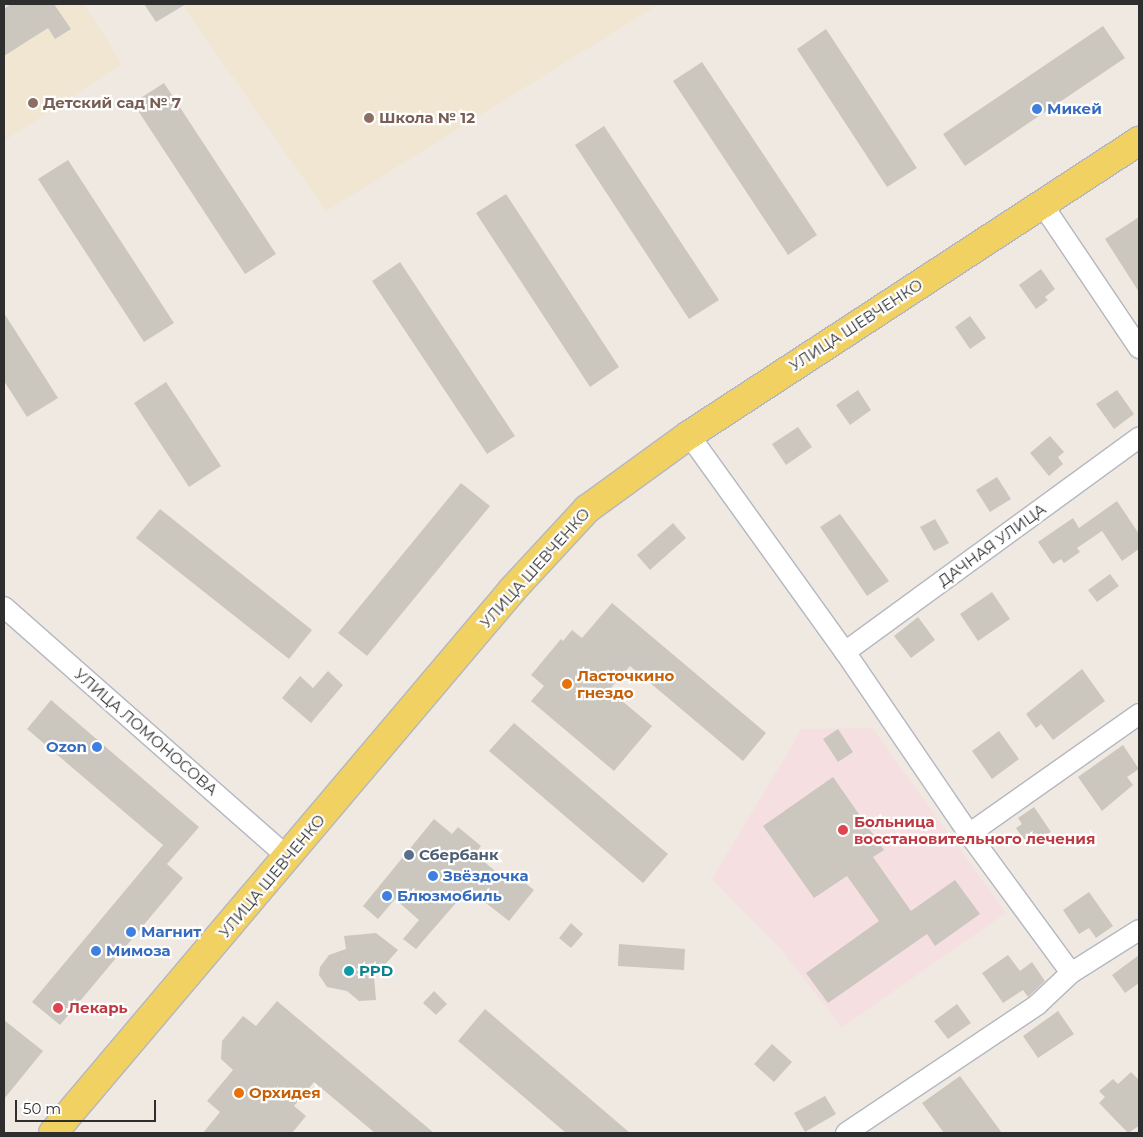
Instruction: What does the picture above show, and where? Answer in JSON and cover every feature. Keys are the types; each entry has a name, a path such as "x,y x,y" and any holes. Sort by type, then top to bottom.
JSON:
{"main road":[{"name":"УЛИЦА ШЕВЧЕНКО","path":"53,1133 514,589 587,509 689,435 1139,141"}],"street":[{"path":"1042,204 1139,348"},
{"path":"689,435 845,652 969,834 1071,973"},
{"name":"ДАЧНАЯ УЛИЦА","path":"845,652 1139,438"},
{"name":"УЛИЦА ЛОМОНОСОВА","path":"4,607 288,857"},
{"path":"969,834 1139,714"},
{"path":"846,1133 1036,1005 1071,973 1139,930"}],"shaded area":[{"name":"Детский сад № 7","path":"4,4 84,4 122,64 4,141"},
{"name":"Школа № 12","path":"182,4 659,4 326,211"},
{"name":"Больница восстановительного лечения","path":"872,728 1006,913 842,1027 780,948 712,879 802,729"}],"building":[{"path":"11,4 54,4 71,29 55,39 48,28 4,56 4,9"},
{"path":"144,4 186,4 156,22"},
{"path":"1103,26 1125,58 965,166 943,134"},
{"path":"826,29 917,168 887,187 797,49"},
{"path":"702,62 817,235 788,255 673,81"},
{"path":"164,83 276,254 245,274 133,103"},
{"path":"604,126 719,300 689,319 575,145"},
{"path":"68,160 174,323 144,342 38,179"},
{"path":"506,194 619,367 590,387 476,213"},
{"path":"1139,217 1139,292 1105,239"},
{"path":"400,262 515,436 487,454 372,281"},
{"path":"1041,269 1055,289 1045,297 1048,300 1036,309 1019,285"},
{"path":"4,313 58,398 27,417 4,381"},
{"path":"970,316 986,338 970,349 955,327"},
{"path":"166,382 221,466 189,487 134,403"},
{"path":"858,390 871,410 850,425 836,405"},
{"path":"1117,390 1134,414 1114,429 1096,404"},
{"path":"798,427 812,447 786,465 772,444"},
{"path":"1050,436 1064,452 1058,457 1063,464 1049,476 1030,453"},
{"path":"997,477 1011,499 990,512 976,490"},
{"path":"461,483 490,506 367,656 338,633"},
{"path":"1117,501 1139,534 1139,549 1122,561 1102,531 1077,548 1080,552 1064,563 1061,559 1053,564 1038,542 1073,518 1079,528"},
{"path":"160,509 312,630 289,659 136,538"},
{"path":"840,514 889,581 867,596 820,527"},
{"path":"935,519 949,543 934,551 920,527"},
{"path":"673,523 686,538 650,570 637,555"},
{"path":"1110,574 1119,586 1097,602 1088,590"},
{"path":"992,592 1010,619 978,641 960,614"},
{"path":"612,603 766,733 743,761 630,666 609,690 652,726 614,771 531,701 544,686 531,675 561,639 563,641 572,630 582,638"},
{"path":"918,617 935,640 911,658 894,636"},
{"path":"1082,669 1105,701 1053,740 1041,724 1036,728 1026,714"},
{"path":"328,671 343,685 311,723 282,698 300,676 313,688"},
{"path":"51,700 199,827 167,864 183,878 60,1025 32,1002 163,845 27,729"},
{"path":"514,723 668,854 643,883 489,751"},
{"path":"838,729 853,752 838,762 823,739"},
{"path":"999,731 1019,759 992,779 972,751"},
{"path":"1123,745 1139,769 1127,777 1133,785 1102,811 1078,777"},
{"name":"Больница восстановительного лечения","path":"833,777 884,850 873,857 911,911 955,880 980,914 935,946 927,934 828,1003 806,973 879,921 847,876 814,898 763,826"},
{"path":"1034,807 1051,832 1027,844 1016,828 1022,824 1018,818"},
{"name":"Звёздочка","path":"434,819 452,834 458,827 481,846 475,854 509,883 515,875 534,890 509,921 468,889 416,949 403,939 419,920 395,899 378,919 363,906"},
{"path":"1089,892 1113,926 1096,938 1089,928 1079,934 1063,910"},
{"path":"571,923 583,934 571,948 559,938"},
{"name":"PPD","path":"376,933 398,950 374,977 376,1000 359,1001 347,991 327,987 319,975 320,967 329,955 346,949 344,936"},
{"path":"619,944 685,949 684,970 618,966"},
{"path":"1008,955 1020,971 1032,962 1045,981 1028,997 1023,990 1003,1003 982,973"},
{"path":"1139,955 1139,983 1125,993 1112,975"},
{"path":"434,991 447,1004 436,1015 423,1003"},
{"path":"277,1001 434,1133 375,1133 314,1082 294,1106 306,1116 292,1133 203,1133 220,1112 207,1101 233,1070 221,1059 222,1041 243,1016 256,1026"},
{"path":"957,1004 971,1023 948,1039 934,1021"},
{"path":"485,1009 630,1133 566,1133 458,1041"},
{"path":"1058,1011 1074,1034 1038,1058 1023,1036"},
{"path":"4,1020 43,1051 4,1099"},
{"path":"772,1044 792,1062 774,1082 754,1064"},
{"path":"1131,1072 1139,1080 1139,1126 1128,1133 1099,1103 1105,1097 1099,1091 1113,1079 1118,1084"},
{"path":"960,1076 1002,1133 944,1133 922,1103"},
{"path":"825,1096 836,1114 805,1132 794,1113"}],"place":[{"name":"Детский сад № 7","path":"33,103"},
{"name":"Микей","path":"1037,109"},
{"name":"Школа № 12","path":"369,118"},
{"name":"Ласточкино гнездо","path":"567,684"},
{"name":"Ozon","path":"97,747"},
{"name":"Больница восстановительного лечения","path":"843,830"},
{"name":"Сбербанк","path":"409,855"},
{"name":"Звёздочка","path":"433,876"},
{"name":"Блюзмобиль","path":"387,896"},
{"name":"Магнит","path":"131,932"},
{"name":"Мимоза","path":"96,951"},
{"name":"PPD","path":"349,971"},
{"name":"Лекарь","path":"58,1008"},
{"name":"Орхидея","path":"239,1093"}]}
